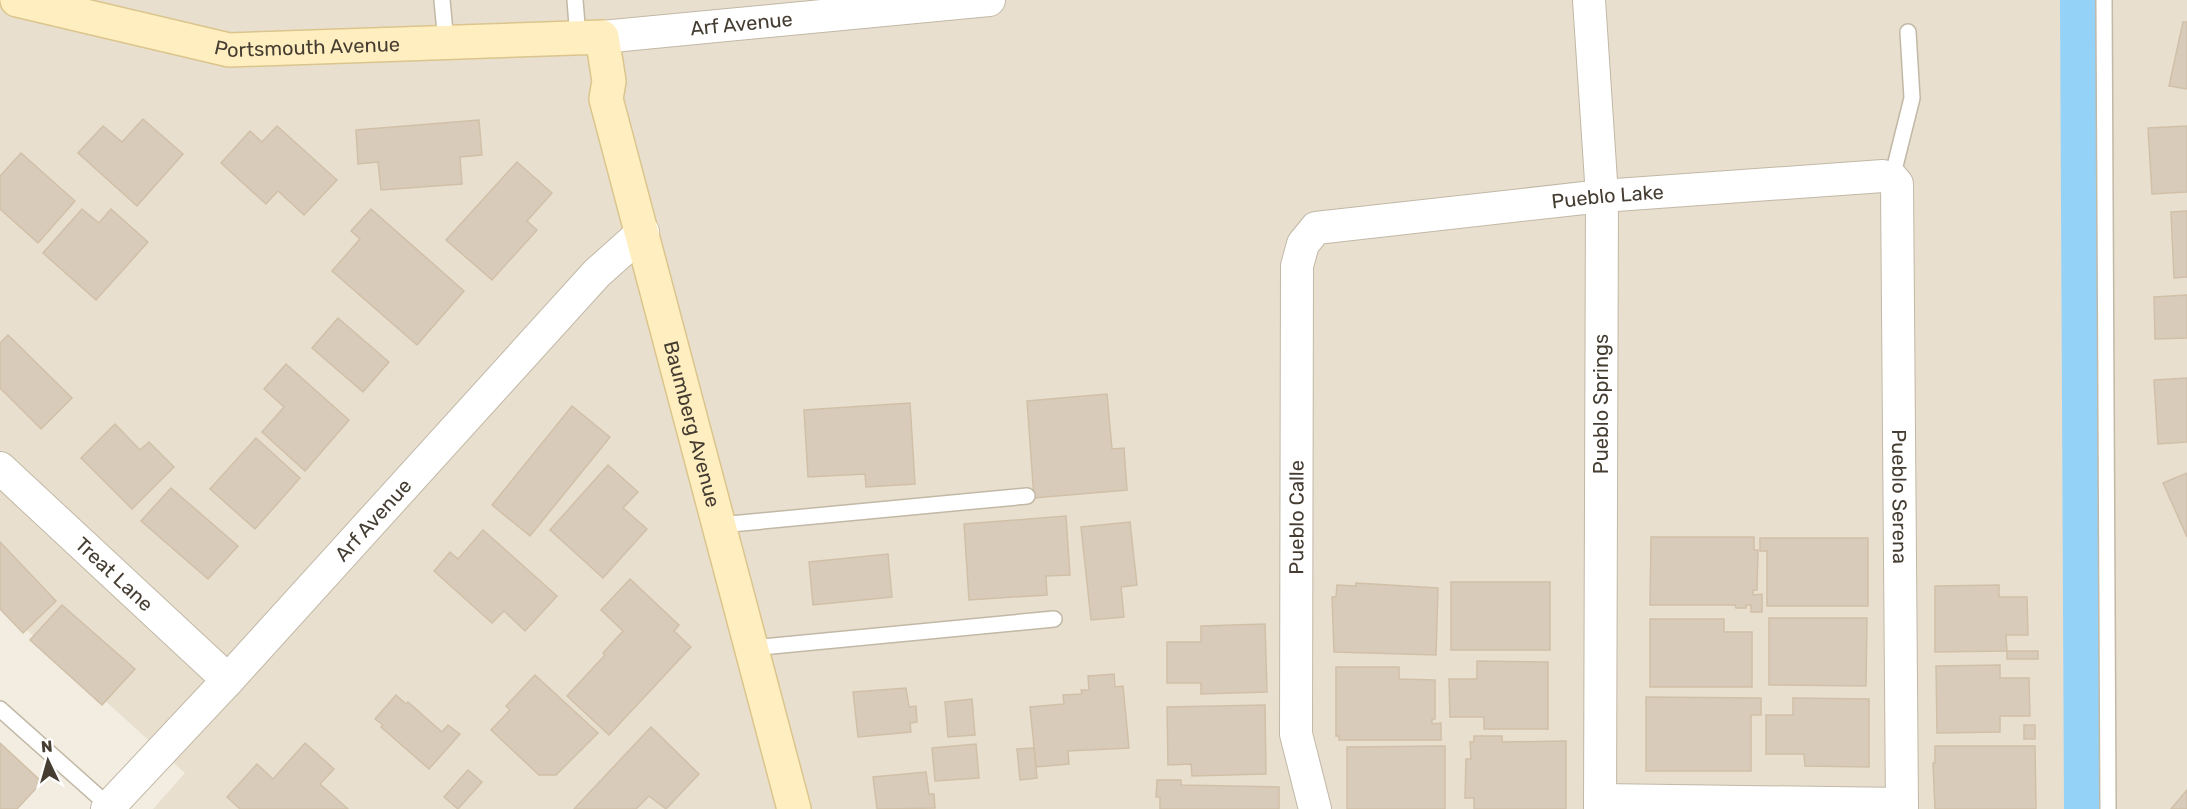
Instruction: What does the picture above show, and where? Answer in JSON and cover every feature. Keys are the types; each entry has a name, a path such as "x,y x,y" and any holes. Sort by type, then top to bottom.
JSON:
{"street":[{"name":"Portsmouth Avenue","path":"17,0 111,17 229,50 590,38"},
{"name":"Arf Avenue","path":"590,38 844,7 989,0"},
{"name":"Pueblo Springs","path":"1590,0 1602,196 1600,805"},
{"name":"Baumberg Avenue","path":"590,38 609,81 606,99 794,809"},
{"name":"Pueblo Lake","path":"1316,228 1602,196 1870,176 1894,181"},
{"name":"Pueblo Serena","path":"1894,181 1902,806"},
{"name":"Pueblo Calle","path":"1315,809 1296,734 1297,266 1303,244 1316,228"},
{"name":"Arf Avenue","path":"108,808 228,680 589,282 643,232"},
{"name":"Treat Lane","path":"0,468 228,680"},
{"path":"1600,805 1902,806"}],"lane":[{"path":"442,0 446,43"},
{"path":"575,0 590,38"},
{"path":"2104,0 2108,809"},
{"path":"1894,181 1912,98 1908,32"},
{"path":"720,525 1027,496"},
{"path":"751,648 1054,620"},
{"path":"0,709 108,808"}],"shaded area":[{"path":"0,0 2187,0 2187,809 153,809 185,773 0,606"}],"building":[{"path":"2183,22 2187,22 2187,89 2169,86"},
{"path":"143,119 183,154 137,206 78,153 103,126 122,142"},
{"path":"479,120 482,155 460,157 462,184 381,190 378,162 358,164 356,130"},
{"path":"277,126 337,180 304,215 278,191 266,204 221,163 250,131 262,142"},
{"path":"2187,126 2187,192 2152,194 2148,128"},
{"path":"21,153 75,201 38,243 0,209 0,176"},
{"path":"517,162 552,193 527,221 537,230 492,280 446,240"},
{"path":"82,209 99,223 111,209 148,242 96,300 43,253"},
{"path":"371,209 464,291 417,345 332,271 360,239 351,231"},
{"path":"2187,211 2187,277 2174,278 2171,212"},
{"path":"2187,295 2187,338 2155,339 2154,297"},
{"path":"338,318 389,362 363,392 312,348"},
{"path":"8,335 72,398 41,429 0,388 0,343"},
{"path":"286,364 349,420 305,471 262,432 284,407 264,389"},
{"path":"2187,378 2187,442 2158,444 2154,380"},
{"path":"1107,394 1112,449 1124,448 1127,490 1034,498 1027,401"},
{"path":"910,403 915,484 866,487 865,474 808,477 804,410"},
{"path":"572,406 610,437 530,536 492,505"},
{"path":"115,424 140,450 149,442 174,467 132,509 81,458"},
{"path":"256,438 300,478 255,529 210,489"},
{"path":"608,465 638,492 623,508 647,529 603,578 550,530"},
{"path":"2187,473 2187,537 2163,483"},
{"path":"171,488 238,546 208,579 141,521"},
{"path":"1066,516 1070,575 1046,576 1047,595 969,600 964,524"},
{"path":"1130,522 1137,585 1121,587 1124,617 1091,620 1081,527"},
{"path":"483,530 557,596 525,631 504,611 492,623 434,571 450,552 458,559"},
{"path":"1651,537 1754,537 1754,550 1758,550 1757,590 1753,590 1753,595 1762,594 1762,612 1751,612 1751,605 1746,605 1746,608 1736,608 1735,605 1650,605"},
{"path":"1760,538 1868,538 1868,606 1767,606 1767,551 1760,551"},
{"path":"0,542 56,601 23,633 0,609"},
{"path":"888,554 892,597 813,605 809,562"},
{"path":"630,579 679,625 674,631 691,647 609,735 567,696 605,655 603,653 623,631 601,610"},
{"path":"1451,582 1550,582 1550,650 1451,650"},
{"path":"1356,583 1438,588 1436,655 1334,652 1332,597 1336,597 1337,585 1356,586"},
{"path":"1999,585 1999,597 2027,597 2028,635 2006,635 2007,651 1935,652 1935,586"},
{"path":"62,605 135,669 102,705 30,640"},
{"path":"1769,618 1867,618 1866,686 1769,685"},
{"path":"1650,619 1724,619 1724,632 1752,632 1752,687 1650,687"},
{"path":"1265,624 1267,692 1201,694 1201,683 1167,683 1167,642 1201,642 1201,626"},
{"path":"2007,651 2038,651 2038,659 2007,659"},
{"path":"1477,661 1548,662 1548,729 1484,729 1484,717 1450,717 1449,679 1477,679"},
{"path":"2000,665 2000,678 2029,678 2030,716 2000,716 2000,732 1937,733 1936,666"},
{"path":"1336,667 1399,667 1399,679 1435,680 1435,719 1432,719 1432,724 1441,723 1441,740 1339,740 1339,736 1336,736"},
{"path":"1114,674 1115,687 1123,686 1129,748 1068,751 1069,764 1036,767 1030,707 1064,704 1063,695 1082,694 1081,690 1089,690 1088,676"},
{"path":"535,675 598,733 556,775 539,775 491,730 510,710 506,706"},
{"path":"906,688 909,707 916,706 917,722 910,723 911,732 858,737 853,692"},
{"path":"396,695 406,704 408,702 442,732 448,725 460,734 429,769 375,719"},
{"path":"1646,697 1761,698 1761,715 1751,715 1751,771 1646,771"},
{"path":"1793,698 1869,699 1869,767 1805,766 1804,754 1766,754 1766,715 1793,715"},
{"path":"972,699 975,735 948,737 945,702"},
{"path":"1265,705 1266,774 1192,776 1191,764 1168,765 1167,707"},
{"path":"2024,725 2035,725 2035,739 2024,739"},
{"path":"651,727 699,774 666,809 649,796 636,809 574,809"},
{"path":"1474,736 1502,736 1502,742 1566,741 1566,809 1474,809 1474,798 1465,798 1466,759 1471,759 1470,742 1474,742"},
{"path":"0,743 42,782 17,809 0,809"},
{"path":"305,743 334,769 320,784 348,809 240,809 227,797 257,764 273,779"},
{"path":"976,744 979,778 935,781 932,748"},
{"path":"1445,746 1445,809 1347,809 1347,747"},
{"path":"1935,746 2035,746 2036,809 1935,809 1933,763 1935,763"},
{"path":"1034,748 1037,778 1020,780 1017,749"},
{"path":"468,770 482,782 458,809 444,797"},
{"path":"926,772 929,794 934,794 935,808 877,809 873,777"},
{"path":"1157,780 1181,780 1181,785 1279,787 1279,809 1160,809 1160,797 1156,797"},
{"path":"2187,790 2187,809 2171,809"}],"waterway":[{"path":"2078,0 2082,809"}]}
